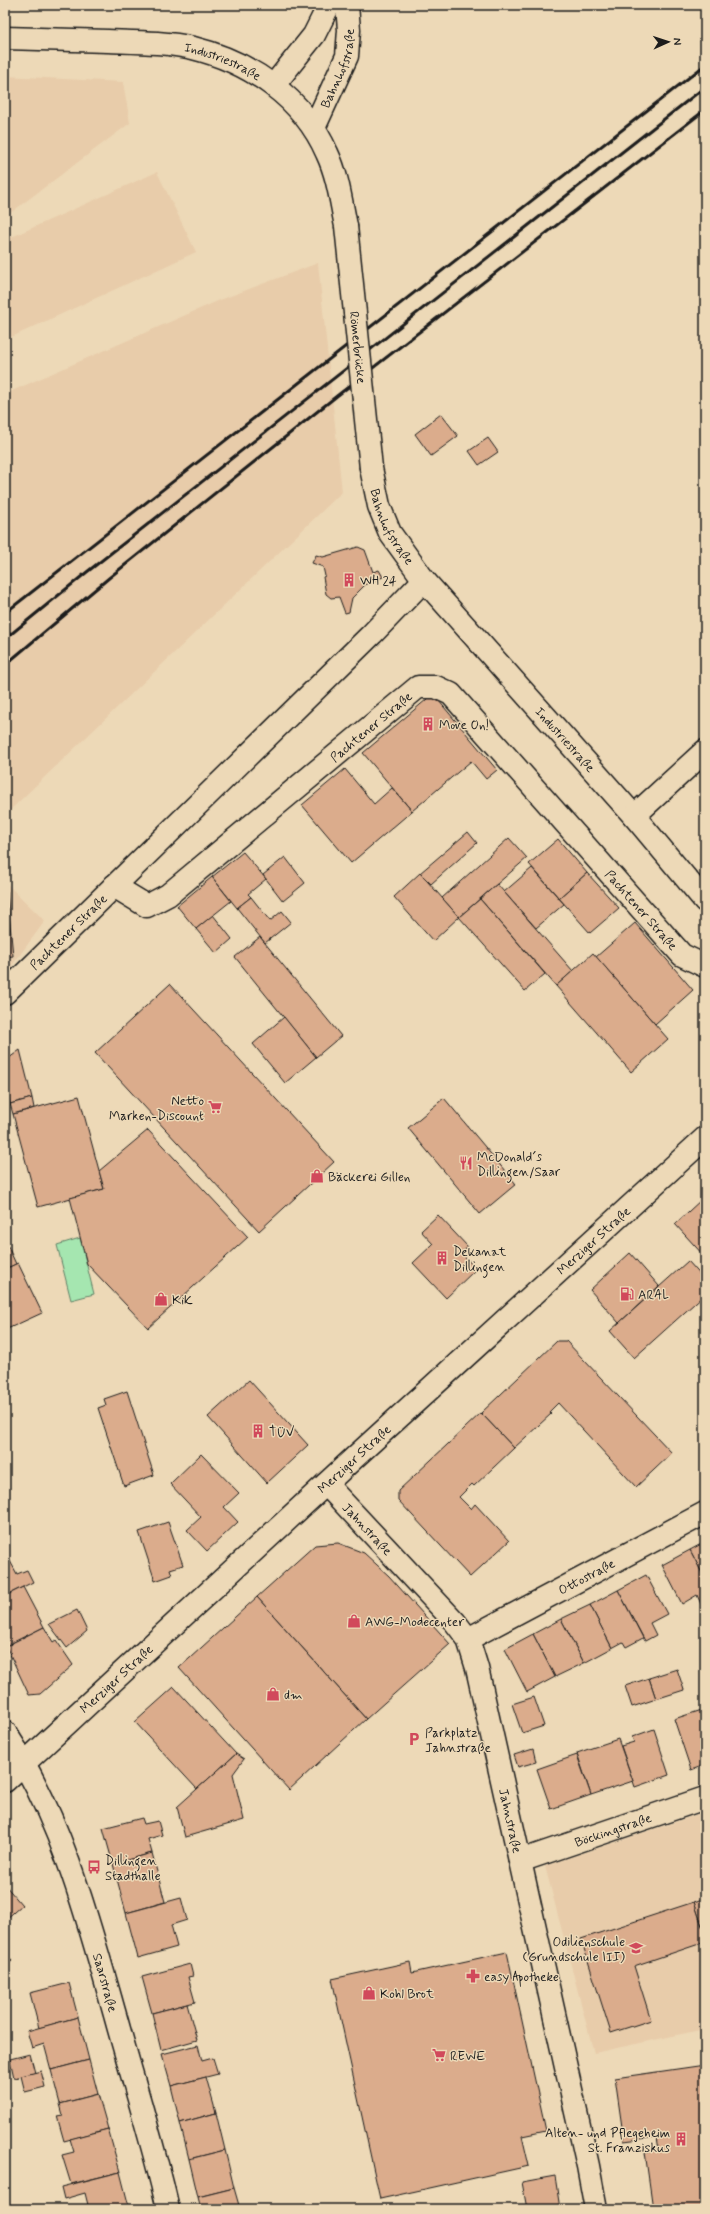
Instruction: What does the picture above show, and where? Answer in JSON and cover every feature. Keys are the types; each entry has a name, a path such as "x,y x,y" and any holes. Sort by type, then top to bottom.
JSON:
{"street":[{"name":"Bahnhofstraße","path":"274,85 314,34 329,5"},
{"name":"Bahnhofstraße","path":"314,128 347,56 349,30 347,5"},
{"name":"Industriestraße","path":"5,38 144,42 192,48 230,60 274,85 314,128 327,153 337,180 346,226"},
{"name":"Römerbrücke","path":"346,226 371,468"},
{"name":"Bahnhofstraße","path":"371,468 379,506 390,533 424,580"},
{"name":"Industriestraße","path":"424,580 634,816 705,901"},
{"name":"Pachtener Straße","path":"5,993 372,634 424,580"},
{"name":"Pachtener Straße","path":"114,886 147,906 168,895 418,687 436,687 451,694 682,955 705,966"},
{"path":"634,816 705,751"},
{"name":"Merziger Straße","path":"5,1781 326,1484 705,1138"},
{"name":"Jahnstraße","path":"326,1484 455,1622 468,1639 478,1675 520,1861 588,2166 596,2209"},
{"name":"Ottostraße","path":"468,1639 705,1513"},
{"path":"5,1732 25,1762"},
{"name":"Saarstraße","path":"25,1762 44,1800 71,1867 96,1947 168,2209"},
{"name":"Böckingstraße","path":"520,1861 705,1798"}],"shaded area":[{"path":"5,76 123,82 130,123 5,217"},
{"path":"157,172 196,252 5,340 5,240"},
{"path":"318,263 342,492 5,815 5,394 220,300"},
{"path":"5,882 45,921 5,975"},
{"name":"Odilienschule (Grundschule III)","path":"705,1812 705,2029 594,2053 545,1866"}],"green space":[{"path":"80,1238 94,1294 71,1300 57,1245"}],"building":[{"path":"441,414 458,436 431,456 415,434"},
{"path":"488,438 498,452 479,465 469,451"},
{"name":"WH 24","path":"358,547 365,550 373,572 379,570 383,577 366,584 352,598 349,612 345,613 339,597 331,598 326,594 323,567 312,563 316,555 323,557"},
{"name":"Move On!","path":"433,694 497,770 486,779 471,761 412,811 363,753"},
{"path":"345,769 374,804 392,788 412,811 351,863 302,805"},
{"path":"468,832 477,843 431,884 420,873"},
{"path":"509,838 527,858 459,917 442,898"},
{"path":"558,839 587,873 559,898 529,864"},
{"path":"243,852 266,879 248,894 251,897 237,908 212,877"},
{"path":"285,857 305,883 283,901 263,875"},
{"path":"532,868 564,904 536,928 504,892"},
{"path":"420,873 459,917 433,941 394,897"},
{"path":"587,873 619,908 590,933 559,898"},
{"path":"212,877 231,901 196,929 177,906"},
{"path":"497,884 573,971 556,986 480,899"},
{"path":"5,890 7,892 13,956 5,957"},
{"path":"251,897 270,921 282,911 291,922 265,943 237,908"},
{"path":"480,899 545,974 525,991 459,917"},
{"path":"213,915 232,939 216,953 196,929"},
{"path":"635,923 693,990 655,1024 596,957"},
{"path":"260,937 341,1036 316,1057 235,957"},
{"path":"593,953 668,1039 631,1072 556,986"},
{"name":"Netto Marken-Discount","path":"170,984 334,1162 259,1231 95,1053"},
{"path":"284,1017 316,1057 285,1083 253,1044"},
{"path":"20,1050 32,1098 10,1104 5,1083 5,1061"},
{"path":"79,1096 104,1189 38,1207 13,1114"},
{"path":"32,1098 34,1108 13,1114 10,1104"},
{"path":"444,1098 516,1184 480,1214 408,1128"},
{"path":"148,1130 248,1237 148,1328 87,1264 70,1198 104,1189 99,1171"},
{"path":"702,1199 705,1202 705,1257 675,1224"},
{"name":"Dekanat Dillingen","path":"438,1215 468,1247 461,1253 476,1269 446,1298 413,1263 433,1244 421,1231"},
{"path":"5,1240 16,1264 5,1269"},
{"path":"630,1253 659,1286 619,1323 590,1290"},
{"path":"688,1261 705,1280 705,1294 634,1358 610,1331"},
{"path":"18,1263 42,1313 5,1330 5,1269"},
{"path":"705,1294 705,1303 700,1298"},
{"path":"557,1341 566,1341 672,1453 636,1487 558,1403 549,1412 551,1414 514,1448 481,1413"},
{"name":"TÜV","path":"249,1380 308,1445 267,1483 208,1417"},
{"path":"127,1391 154,1475 124,1486 98,1408 106,1405 104,1399"},
{"path":"481,1413 514,1448 474,1486 472,1484 459,1497 471,1509 475,1504 509,1541 470,1577 398,1500 398,1491"},
{"path":"201,1454 239,1493 224,1507 238,1522 207,1551 187,1530 201,1517 170,1484"},
{"path":"168,1522 183,1565 170,1569 172,1575 155,1581 139,1532"},
{"path":"705,1542 705,1579 690,1550"},
{"name":"AWG-Modecenter","path":"338,1543 364,1553 389,1576 450,1644 366,1719 257,1597 315,1545"},
{"path":"690,1550 705,1579 705,1603 701,1604 697,1595 682,1604 662,1565"},
{"path":"10,1561 17,1574 27,1570 33,1582 5,1596 5,1564"},
{"path":"646,1575 667,1614 650,1623 656,1635 645,1641 618,1590"},
{"path":"23,1587 44,1627 6,1646 5,1596"},
{"path":"618,1590 643,1638 626,1647 623,1642 612,1648 590,1605"},
{"name":"dm","path":"257,1597 366,1719 289,1790 179,1668"},
{"path":"590,1605 612,1648 584,1663 561,1619"},
{"path":"77,1610 87,1631 67,1648 49,1624"},
{"path":"561,1619 584,1663 555,1677 533,1634"},
{"path":"44,1627 53,1642 56,1640 73,1665 40,1694 29,1695 6,1646"},
{"path":"533,1634 555,1677 527,1692 505,1649"},
{"path":"677,1669 684,1690 656,1699 649,1678"},
{"path":"649,1678 656,1699 632,1707 625,1686"},
{"path":"174,1687 236,1754 197,1789 135,1722"},
{"path":"534,1697 544,1726 522,1733 512,1704"},
{"path":"705,1709 705,1765 691,1770 674,1719"},
{"path":"654,1729 669,1775 635,1787 621,1746 634,1742 632,1737"},
{"path":"618,1739 633,1781 591,1795 577,1753"},
{"path":"533,1749 536,1762 518,1767 514,1755"},
{"path":"236,1754 244,1759 233,1774 244,1820 185,1837 177,1807"},
{"path":"577,1755 591,1795 551,1809 537,1769"},
{"path":"142,1818 144,1824 158,1821 162,1835 148,1839 152,1853 113,1864 103,1828"},
{"path":"152,1853 165,1902 126,1913 113,1864"},
{"path":"5,1885 22,1905 5,1920"},
{"path":"181,1898 187,1920 171,1925 177,1947 138,1958 126,1913"},
{"path":"705,1898 705,1935 694,1902"},
{"path":"694,1902 705,1935 705,1942 634,1966 651,2020 611,2033 581,1939"},
{"name":"REWE","path":"507,1952 546,2131 522,2136 529,2166 380,2199 332,1979 410,1962 412,1973"},
{"path":"5,1953 12,1961 5,1967"},
{"path":"190,1964 193,1976 188,1977 195,2002 152,2013 142,1977"},
{"path":"69,1983 78,2017 39,2028 30,1993"},
{"path":"187,2004 197,2040 161,2050 152,2013"},
{"path":"78,2017 89,2060 51,2070 44,2044 32,2048 27,2031"},
{"path":"198,2045 202,2061 213,2058 218,2074 171,2086 162,2054"},
{"path":"30,2054 35,2073 14,2078 10,2059"},
{"path":"89,2060 98,2094 60,2104 51,2070"},
{"name":"Alten- und Pflegeheim St. Franziskus","path":"705,2065 705,2209 653,2209 645,2152 658,2150 656,2137 624,2141 615,2078"},
{"path":"41,2071 45,2087 25,2092 21,2076"},
{"path":"206,2077 216,2113 180,2123 171,2086"},
{"path":"98,2094 108,2129 64,2141 57,2116 63,2115 60,2104"},
{"path":"216,2113 225,2150 189,2159 180,2123"},
{"path":"108,2129 120,2172 71,2184 62,2155 74,2152 70,2139"},
{"path":"225,2150 234,2188 198,2197 189,2159"},
{"path":"120,2172 129,2207 121,2209 89,2209 85,2193 64,2199 61,2187"},
{"path":"555,2176 560,2209 527,2209 522,2182"},
{"path":"234,2188 240,2209 201,2209 198,2197"}],"railway":[{"path":"5,613 705,65"},
{"path":"5,639 87,572 705,87"},
{"path":"5,665 110,577 338,395 705,110"}],"place":[{"name":"WH 24","path":"349,580"},
{"name":"Move On!","path":"428,724"},
{"name":"Netto Marken-Discount","path":"215,1107"},
{"name":"McDonald´s Dillingen/Saar","path":"466,1163"},
{"name":"Bäckerei Gillen","path":"317,1176"},
{"name":"Dekanat Dillingen","path":"442,1258"},
{"name":"ARAL","path":"627,1294"},
{"name":"KiK","path":"161,1299"},
{"name":"TÜV","path":"258,1431"},
{"name":"AWG-Modecenter","path":"354,1621"},
{"name":"dm","path":"273,1694"},
{"name":"Parkplatz Jahnstraße","path":"414,1739"},
{"name":"Dillingen Stadthalle","path":"94,1867"},
{"name":"Odilienschule (Grundschule III)","path":"636,1948"},
{"name":"easy Apotheke","path":"473,1976"},
{"name":"Kohl Brot","path":"369,1993"},
{"name":"REWE","path":"439,2055"},
{"name":"Alten- und Pflegeheim St. Franziskus","path":"681,2139"}]}
